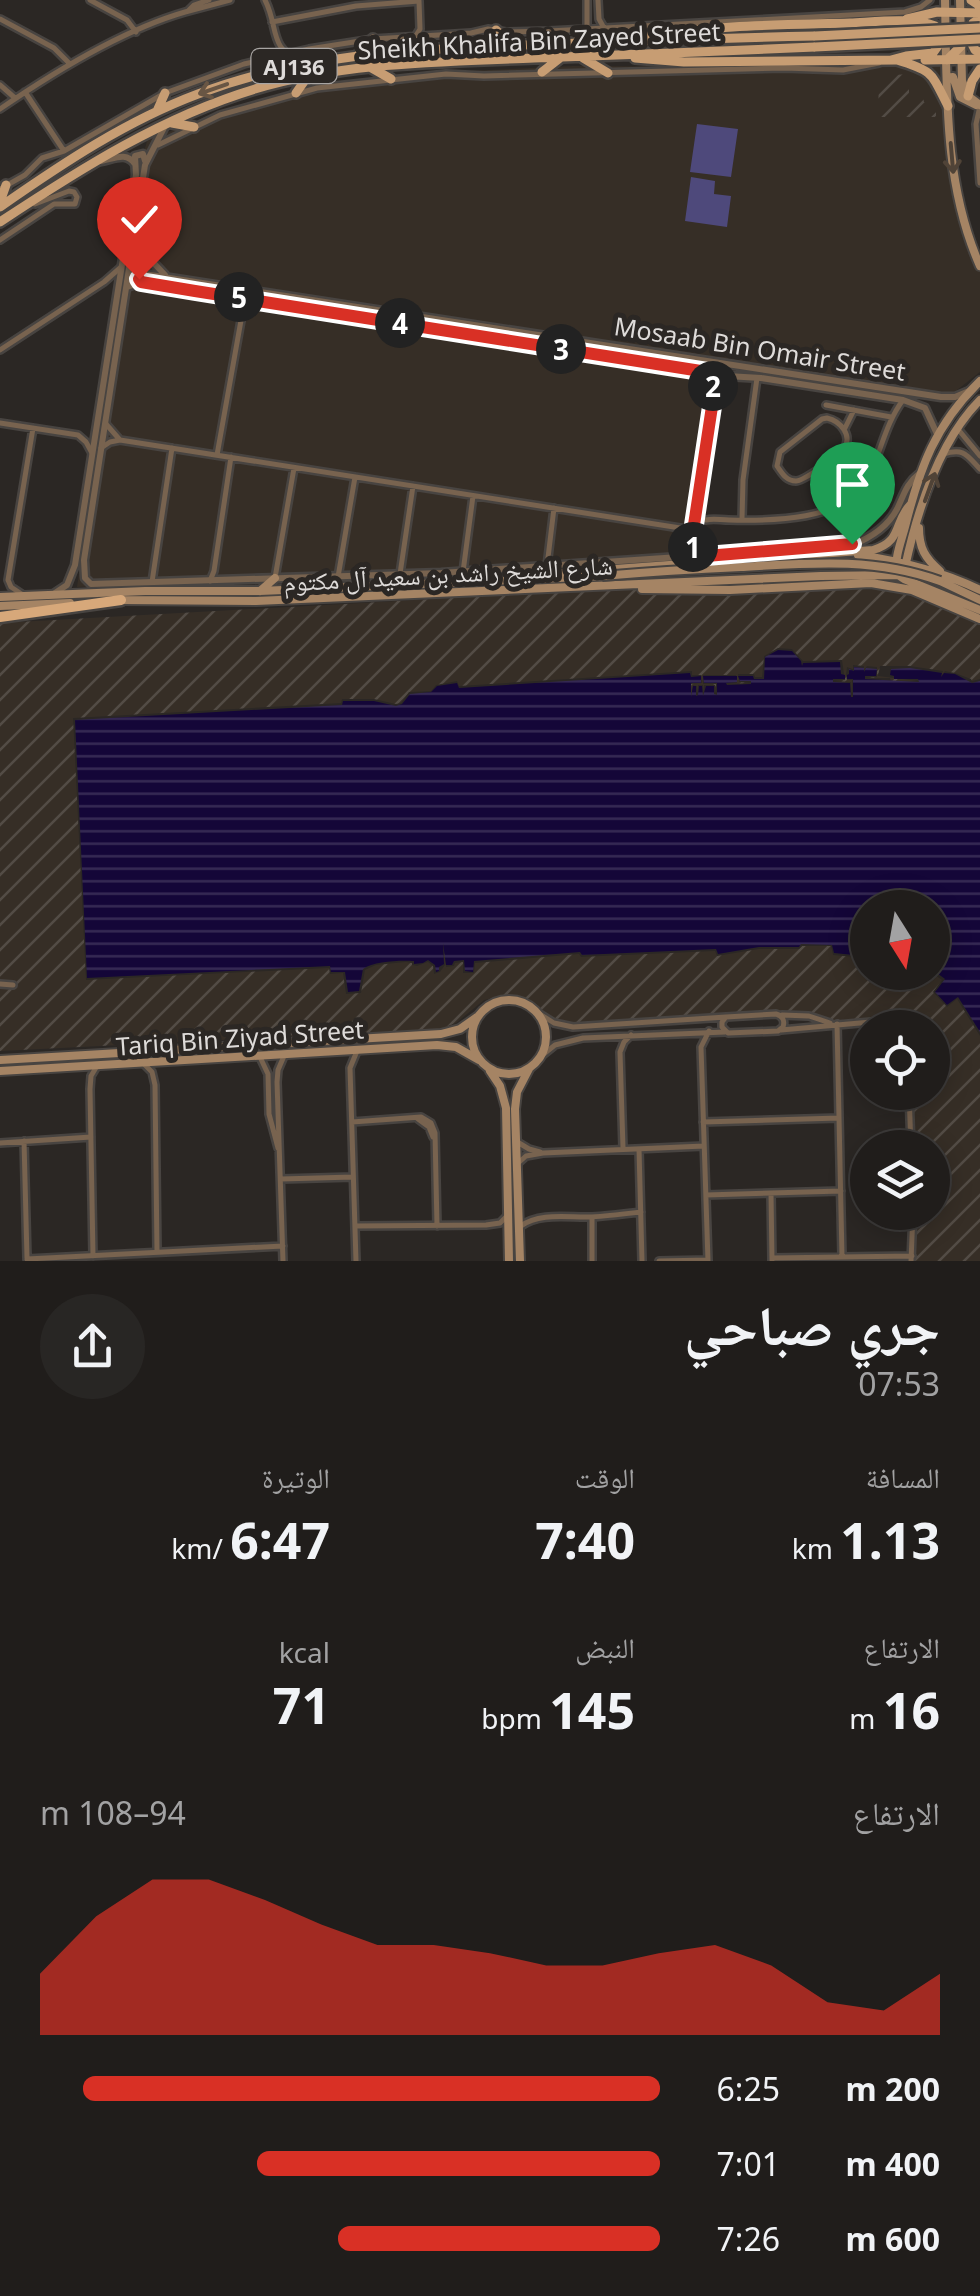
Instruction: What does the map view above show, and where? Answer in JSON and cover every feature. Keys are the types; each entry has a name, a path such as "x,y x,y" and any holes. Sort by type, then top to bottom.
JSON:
{"highway":[{"path":"0,617 120,600"}],"main road":[{"path":"919,16 932,0"},
{"path":"971,0 980,12"},
{"path":"951,11 961,30 946,78 958,197 980,266"},
{"path":"951,11 954,53 962,81 968,96 980,106"},
{"path":"894,22 951,11 980,12"},
{"path":"980,12 973,23 972,44 980,56"},
{"path":"743,20 753,26"},
{"path":"621,41 668,32 837,20 933,25 937,30 937,49 931,54 894,60"},
{"name":"AJ136","path":"815,41 980,28"},
{"path":"496,30 512,46"},
{"path":"358,55 373,39"},
{"name":"AJ136","path":"815,41 980,39"},
{"name":"Sheikh Khalifa Bin Zayed Street","path":"0,204 85,150 157,111 229,83 305,63 358,55 573,43 815,41"},
{"name":"Sheikh Khalifa Bin Zayed Street","path":"0,222 95,162 168,123 246,92 308,76 370,67 815,41"},
{"path":"618,55 667,62 894,60 954,53 980,56"},
{"path":"581,56 608,73"},
{"path":"542,72 561,57"},
{"path":"894,60 928,71 948,106"},
{"path":"771,68 782,62"},
{"path":"370,67 391,79"},
{"path":"968,96 980,70"},
{"path":"296,93 308,76"},
{"path":"946,78 955,78 962,100 980,106"},
{"path":"157,111 165,93"},
{"path":"168,123 194,127"},
{"path":"0,204 3,187"},
{"path":"901,562 918,474 938,434 980,380"},
{"path":"969,412 977,395 970,390"},
{"path":"898,575 895,570 919,520 943,454 980,400"},
{"path":"848,554 888,544 910,505"},
{"path":"919,520 921,550 943,574"},
{"path":"549,578 572,572 778,554 848,554 901,562 980,590"},
{"path":"841,576 850,571 879,570 879,562 863,556"},
{"name":"شارع الشيخ راشد بن سعيد آل مكتوم","path":"0,606 120,600 256,601 602,581 822,562 905,569 980,600"},
{"path":"572,572 584,564"},
{"path":"481,571 491,581"},
{"path":"933,590 920,580 921,572 959,580"},
{"name":"شارع الشيخ راشد بن سعيد آل مكتوم","path":"0,597 549,578 602,581 898,575 980,610"},
{"path":"260,591 275,578"},
{"path":"602,581 619,588 716,590 872,583 912,590 980,620"},
{"path":"137,582 145,591"},
{"path":"510,1261 508,1215 512,1193 517,1164 516,1100 520,1083 544,1050 546,1034 538,1013 528,1004 509,999 490,1004 477,1017 471,1039 479,1060 497,1079 505,1100 512,1193 518,1206 520,1261"},
{"name":"Tariq Bin Ziyad Street","path":"0,1070 80,1067 97,1061 441,1034 477,1017"},
{"name":"Tariq Bin Ziyad Street","path":"0,1060 143,1063 446,1045 479,1060"},
{"path":"487,1067 505,1074 530,1068"}],"street":[{"path":"90,0 127,20 136,32"},
{"path":"188,11 198,2 209,0"},
{"path":"0,108 70,64 136,32 188,11 230,0"},
{"path":"268,0 278,46 285,54 305,63"},
{"path":"272,22 335,9 418,0 420,28 415,36"},
{"path":"573,43 586,29 587,0"},
{"path":"598,0 599,19 604,28"},
{"path":"3,187 25,175 42,158 64,151 165,93 272,56 373,39 496,30 837,20 911,11 932,0"},
{"path":"0,19 54,48 70,64"},
{"path":"272,56 278,46"},
{"path":"153,150 168,138 234,110 336,84 452,74 843,70 894,60"},
{"path":"0,85 15,98"},
{"path":"25,92 64,151"},
{"path":"980,106 976,124 980,183"},
{"path":"146,164 168,123"},
{"path":"54,594 64,588 73,571 92,455 101,423 126,288 126,264 135,165 140,153 146,164 134,242 126,264 116,301 101,423 101,448 84,560 86,581 94,585 463,572 678,557 688,550 692,534 713,400 714,386 707,372"},
{"path":"95,162 124,156 135,165"},
{"path":"0,240 54,204 74,204 77,197 68,190 22,207"},
{"path":"134,242 166,276"},
{"path":"126,264 143,278"},
{"path":"0,350 98,287 126,264"},
{"name":"Mosaab Bin Omair Street","path":"126,288 143,278 166,276 899,388 936,403 970,390"},
{"name":"Mosaab Bin Omair Street","path":"143,278 728,376 903,400 928,411 938,434"},
{"path":"98,287 110,290 116,301"},
{"path":"217,455 245,298"},
{"path":"713,400 718,384 728,376"},
{"path":"742,519 743,480 759,378"},
{"path":"891,416 892,398"},
{"path":"694,520 715,523 810,514 847,502 868,478 891,416 903,400"},
{"path":"914,403 936,403"},
{"path":"826,405 891,416"},
{"path":"844,430 833,419 822,419 782,449 777,459 779,469 790,480 804,478 844,449 844,430 854,410"},
{"path":"0,423 78,436 92,455"},
{"path":"78,436 101,423"},
{"path":"101,423 120,440"},
{"path":"23,595 8,580 33,428"},
{"path":"958,428 979,455 971,460"},
{"path":"101,448 120,440 554,508 692,534"},
{"path":"152,582 172,448"},
{"path":"943,454 960,451 980,469"},
{"path":"210,580 232,458"},
{"path":"275,578 294,467"},
{"path":"692,534 695,550 706,556 778,554 848,546 890,520 918,474"},
{"path":"338,577 355,477"},
{"path":"400,574 413,486"},
{"path":"463,572 473,496"},
{"path":"547,566 554,508"},
{"path":"73,571 77,579 84,572"},
{"path":"0,984 13,985"},
{"path":"538,1013 573,1028 779,1015 809,1016 835,1024"},
{"path":"779,1015 784,1022 780,1030"},
{"path":"725,1032 721,1024 726,1017"},
{"path":"835,1024 842,1257"},
{"path":"540,1057 564,1042 607,1036 850,1024"},
{"path":"659,1261 708,1260 702,1046 709,1031"},
{"path":"692,1032 702,1046"},
{"path":"620,1052 631,1035"},
{"path":"607,1036 620,1052 623,1148"},
{"path":"356,1261 350,1068 359,1049"},
{"path":"338,1050 350,1068"},
{"path":"283,1261 277,1076 286,1053"},
{"path":"258,1055 268,1074 270,1120 280,1159"},
{"path":"92,1256 90,1089 97,1061"},
{"path":"155,1085 166,1062"},
{"path":"143,1063 152,1072 155,1085 158,1252"},
{"path":"80,1067 90,1089"},
{"path":"352,1122 411,1118 426,1124 433,1140 437,1226"},
{"path":"703,1122 839,1118"},
{"path":"0,1142 91,1136"},
{"path":"516,1140 524,1147 543,1152"},
{"path":"24,1141 27,1260 283,1246"},
{"path":"517,1164 526,1156 543,1152 704,1146"},
{"path":"639,1148 642,1261"},
{"path":"281,1179 353,1177"},
{"path":"706,1195 841,1191"},
{"path":"771,1193 772,1260 912,1258 913,1230"},
{"path":"518,1206 540,1218"},
{"path":"519,1229 540,1218 641,1212"},
{"path":"355,1226 486,1225 500,1223 508,1215"},
{"path":"592,1217 592,1261"},
{"path":"486,1225 508,1231"},
{"path":"200,1250 200,1261"}],"shaded area":[{"path":"941,61 952,191 965,241 980,271 980,372 952,394 716,359 689,554 502,574 77,587 147,141 222,110 329,82 573,66 757,67"},
{"path":"909,74 909,99 915,92 924,102 936,102 936,117 878,117 879,76"},
{"path":"697,124 738,129 731,177 690,172"},
{"path":"691,177 715,181 714,194 731,196 727,227 685,221"},
{"path":"815,578 894,584 980,620 980,679 972,681 945,671 941,676 943,671 910,666 880,666 878,676 918,681 891,681 867,678 877,677 877,667 867,666 864,670 864,666 853,665 853,669 847,667 846,674 847,680 852,680 851,696 851,682 835,681 845,680 842,660 803,661 792,649 778,648 764,656 762,677 738,674 739,682 749,683 728,684 737,683 736,675 703,675 703,684 716,684 716,693 715,685 704,685 704,694 703,685 698,685 698,694 697,686 693,685 691,696 691,684 702,683 701,675 692,675 692,671 459,686 457,681 436,685 431,691 409,692 396,704 342,699 341,703 73,718 86,980 329,968 330,974 343,973 346,994 361,993 365,970 376,965 406,962 417,966 428,962 434,974 440,972 445,965 443,944 446,967 463,962 463,973 474,973 475,963 579,954 581,957 715,951 717,956 759,949 831,946 833,955 850,957 850,990 934,990 947,1007 957,999 980,1036 980,1261 914,1261 914,1230 950,1230 950,1130 913,1130 912,1110 950,1110 950,1010 850,1010 850,1020 805,1014 570,1025 554,1021 523,998 506,995 484,1000 456,1023 440,1029 0,1051 0,623"},
{"path":"778,650 792,651 802,666 840,662 845,679 833,682 850,683 851,697 853,679 847,679 847,675 854,667 864,668 864,672 866,668 877,669 876,676 865,679 919,682 890,675 891,669 910,668 942,673 941,677 944,673 955,674 972,683 980,681 980,1032 958,997 947,1005 935,992 950,990 950,890 850,890 850,955 834,953 832,945 801,944 718,954 716,949 582,955 580,952 474,961 473,972 465,971 464,960 446,965 443,943 444,964 439,971 428,960 374,964 363,969 359,991 348,992 345,972 331,972 330,966 87,978 75,720 342,705 343,701 396,706 410,694 457,683 459,688 690,673 691,677 701,676 701,683 691,683 691,697 693,686 696,696 699,686 703,696 706,686 714,686 717,695 717,683 704,683 703,676 737,676 737,682 727,685 751,684 740,681 738,676 764,679 765,657"}],"route":[{"path":"139,279 707,372 714,386 692,538 695,550 706,556 852,544"}]}
